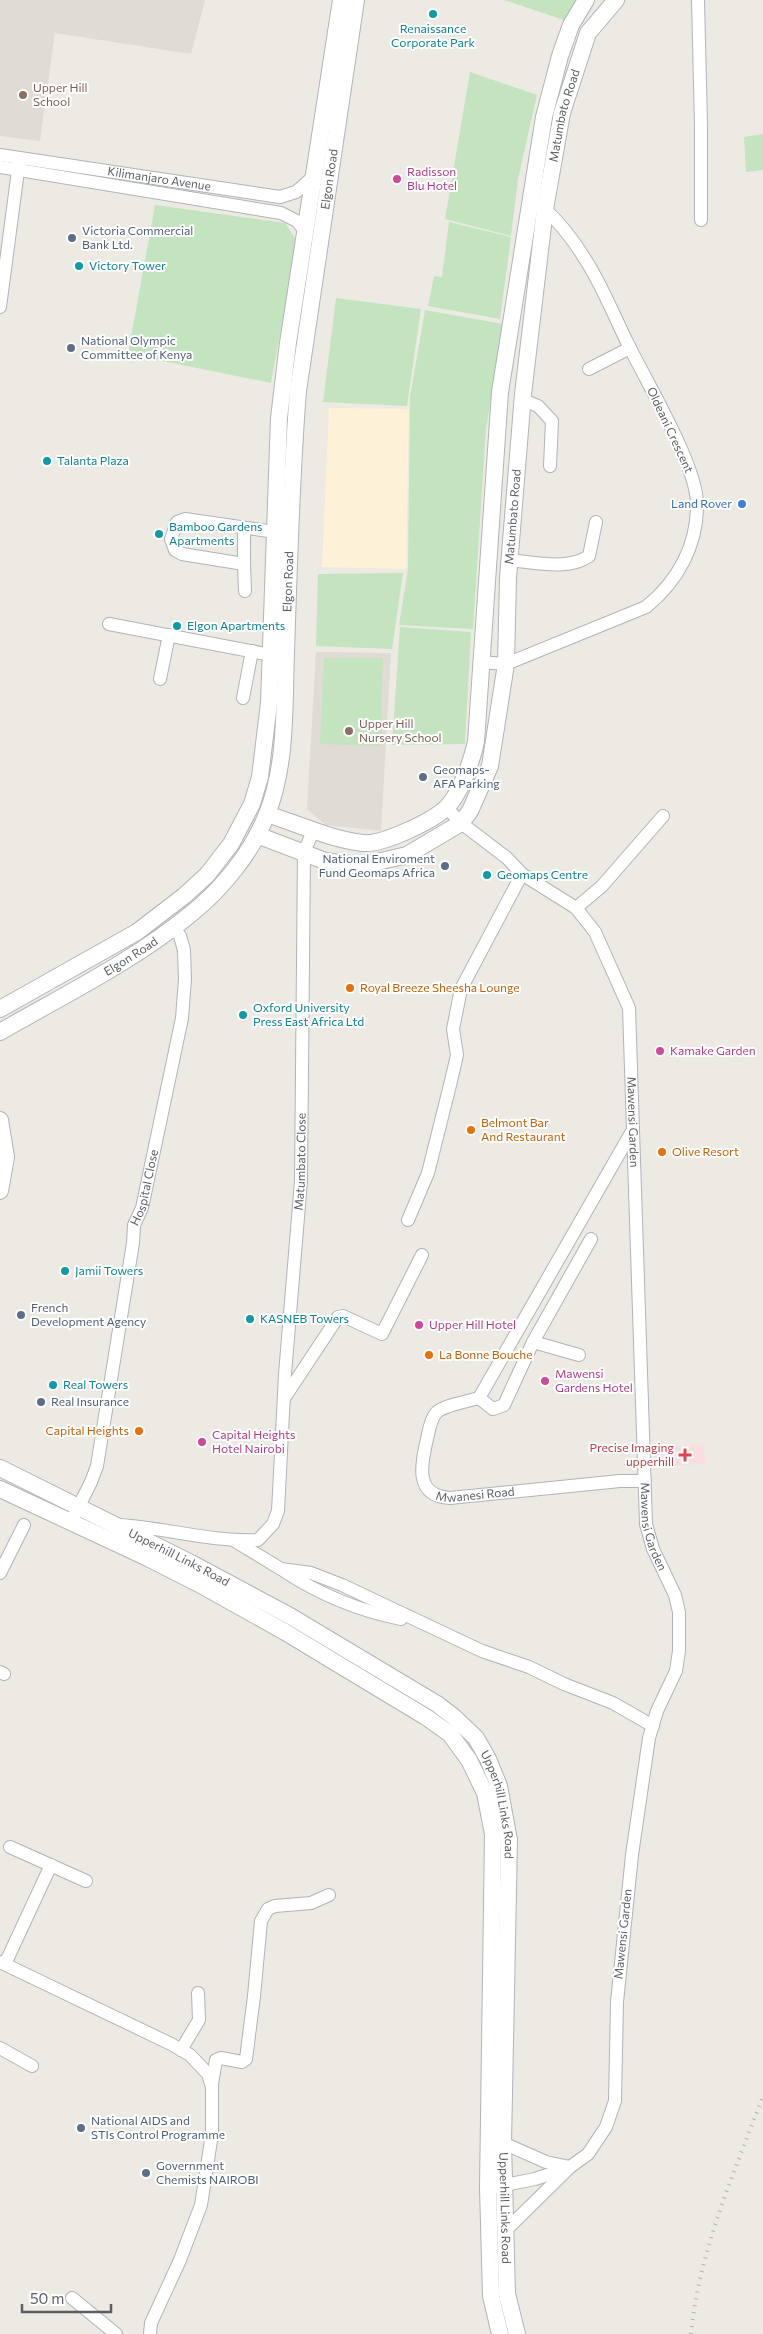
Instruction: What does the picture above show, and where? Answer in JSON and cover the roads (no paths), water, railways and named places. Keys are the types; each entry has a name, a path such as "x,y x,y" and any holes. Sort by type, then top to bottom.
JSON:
{"street":[{"name":"Elgon Road","path":"0,1009 159,917 207,875 231,844 252,804 260,777 269,703 279,418 313,177 341,0"},
{"name":"Elgon Road","path":"0,1032 110,968 193,913 220,886 244,857 267,814 282,754 294,444 298,391 356,0"},
{"name":"Matumbato Road","path":"267,814 314,830 365,843 386,840 404,833 447,808 464,780 474,753 500,392 544,117 560,56 571,25 586,0"},
{"name":"Matumbato Road","path":"257,835 325,861 360,866 407,855 461,822 470,810 490,766 506,664 510,554 523,397 546,209 562,113 588,32 616,0"},
{"path":"698,0 702,125 701,220"},
{"path":"571,25 588,32"},
{"name":"Kilimanjaro Avenue","path":"0,155 19,164 281,213 297,221 305,231"},
{"name":"Kilimanjaro Avenue","path":"0,167 19,164 280,197 296,192 313,177"},
{"path":"0,307 19,164"},
{"name":"Oldeani Crescent","path":"480,662 506,664 646,607 663,592 685,562 694,528 697,504 695,486 676,440 586,260 561,225 546,209"},
{"path":"589,369 630,348"},
{"path":"500,392 523,397 538,406 552,421 550,466"},
{"path":"495,456 518,459"},
{"path":"244,564 182,554 175,550 171,539 177,522 185,519 275,532"},
{"path":"488,547 510,554 568,564 581,562 589,556 596,522"},
{"path":"244,529 245,591"},
{"path":"109,624 271,655"},
{"path":"160,680 169,635"},
{"path":"243,698 252,651"},
{"path":"478,702 500,703"},
{"name":"Mawensi Garden","path":"447,808 461,822 507,858 522,874 576,908 595,932 629,1008 633,1078 632,1132 646,1524 653,1549 675,1595 679,1612 679,1651 676,1672 657,1711 652,1726 632,1855 617,2002 615,2101 606,2127 588,2154 570,2167 505,2231"},
{"path":"576,908 602,886 663,816"},
{"name":"Matumbato Close","path":"235,1541 258,1540 273,1524 281,1495 284,1399 301,1181 304,852 314,830"},
{"path":"408,1220 428,1173 457,1055 453,1029 460,989 522,874"},
{"name":"Hospital Close","path":"70,1523 91,1482 96,1466 133,1243 134,1225 142,1208 179,1037 185,979 184,950 180,936 173,927"},
{"path":"0,1120 6,1157 0,1191"},
{"path":"590,1239 533,1342 504,1405 493,1409 479,1398 632,1132"},
{"path":"284,1399 338,1317 343,1316 382,1334 422,1255"},
{"path":"533,1342 579,1355"},
{"name":"Mwanesi Road","path":"479,1398 440,1410 432,1419 421,1474 425,1484 438,1496 450,1498 620,1481 645,1481"},
{"path":"0,1468 79,1506"},
{"path":"0,1489 70,1523"},
{"name":"Upperhill Links Road","path":"79,1506 290,1616 437,1704 476,1738 488,1759 499,1786 509,1840 496,2142 488,2188 491,2296 500,2334"},
{"name":"Upperhill Links Road","path":"70,1523 148,1558 201,1586 396,1698 450,1734 470,1760 485,1792 493,1834 496,2142 505,2186 507,2294 517,2334"},
{"path":"115,1524 152,1527 235,1541 281,1569 311,1573 342,1584 416,1622 482,1651 529,1667 564,1684 613,1703 652,1726"},
{"path":"0,1573 24,1525"},
{"path":"10,1847 86,1881"},
{"path":"51,1865 3,1963 181,2050 202,2065 208,2074 212,2087"},
{"path":"150,2334 151,2323 180,2260 201,2205 212,2134 212,2087 216,2060 221,2058 242,2062 246,2059 260,1928 265,1914 275,1906 311,1903 329,1895"},
{"path":"181,2050 199,2020 198,1993"},
{"path":"0,2048 32,2066"},
{"path":"496,2142 546,2162 570,2167"},
{"path":"488,2188 505,2186 570,2167"},
{"path":"72,2298 116,2334"}],"railway":[{"path":"691,2334 695,2303 719,2213 763,2096"}],"place":[{"name":"Renaissance Corporate Park","path":"433,14"},
{"name":"Upper Hill School","path":"23,95"},
{"name":"Radisson Blu Hotel","path":"397,179"},
{"name":"Victoria Commercial Bank Ltd.","path":"72,238"},
{"name":"Victory Tower","path":"79,266"},
{"name":"National Olympic Committee of Kenya","path":"71,348"},
{"name":"Talanta Plaza","path":"47,461"},
{"name":"Land Rover","path":"742,504"},
{"name":"Bamboo Gardens Apartments","path":"159,534"},
{"name":"Elgon Apartments","path":"177,626"},
{"name":"Upper Hill Nursery School","path":"349,731"},
{"name":"Geomaps- AFA Parking","path":"423,777"},
{"name":"National Enviroment Fund Geomaps Africa","path":"445,866"},
{"name":"Geomaps Centre","path":"487,875"},
{"name":"Royal Breeze Sheesha Lounge","path":"350,988"},
{"name":"Oxford University Press East Africa Ltd","path":"243,1015"},
{"name":"Kamake Garden","path":"660,1051"},
{"name":"Belmont Bar And Restaurant","path":"471,1130"},
{"name":"Olive Resort","path":"662,1152"},
{"name":"Jamii Towers","path":"65,1271"},
{"name":"French Development Agency","path":"21,1315"},
{"name":"KASNEB Towers","path":"250,1319"},
{"name":"Upper Hill Hotel","path":"419,1325"},
{"name":"La Bonne Bouche","path":"429,1355"},
{"name":"Mawensi Gardens Hotel","path":"545,1381"},
{"name":"Real Towers","path":"53,1385"},
{"name":"Real Insurance","path":"41,1402"},
{"name":"Capital Heights","path":"139,1431"},
{"name":"Capital Heights Hotel Nairobi","path":"202,1442"},
{"name":"Precise Imaging upperhill","path":"685,1455"},
{"name":"National AIDS and STIs Control Programme","path":"81,2128"},
{"name":"Government Chemists NAIROBI","path":"146,2173"}]}
